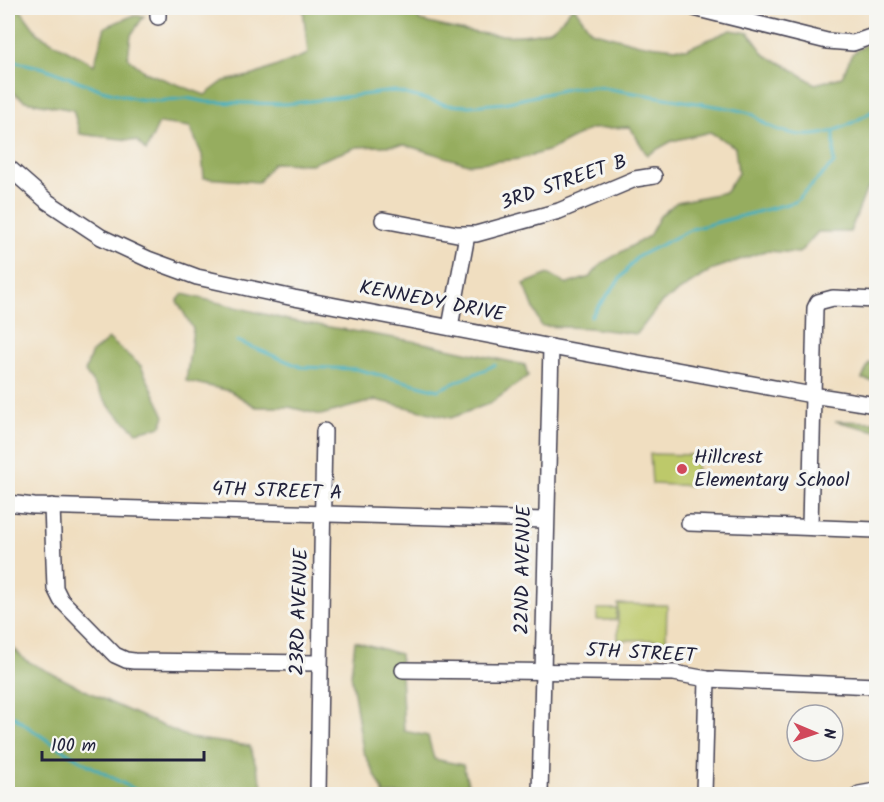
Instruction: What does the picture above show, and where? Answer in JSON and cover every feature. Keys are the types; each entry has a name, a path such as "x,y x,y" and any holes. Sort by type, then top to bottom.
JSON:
{"street":[{"path":"694,8 827,41 854,43 876,35"},
{"name":"KENNEDY DRIVE","path":"8,167 48,202 101,237 170,268 228,285 812,395 876,405"},
{"name":"3RD STREET B","path":"383,220 467,235 577,205 635,178 654,176"},
{"path":"450,327 467,235"},
{"path":"810,526 814,314 818,302 833,298 876,300"},
{"name":"22ND AVENUE","path":"540,795 551,346"},
{"name":"23RD AVENUE","path":"318,795 324,431"},
{"name":"4TH STREET A","path":"8,503 546,520"},
{"path":"52,506 54,583 57,594 116,655 126,660 319,663"},
{"path":"689,523 876,530"},
{"name":"5TH STREET","path":"403,670 674,673 707,679 876,686"},
{"path":"704,795 707,679"},
{"path":"859,795 876,791"}],"green space":[{"path":"8,8 19,8 38,34 94,65 105,27 132,16 144,16 131,35 128,58 145,72 205,95 224,81 254,75 308,54 303,8 411,8 420,21 484,34 518,35 552,29 572,8 575,8 591,31 639,44 686,49 731,30 749,33 765,55 815,84 842,77 852,54 876,38 876,180 866,191 850,232 818,232 799,253 765,251 711,270 661,303 637,334 589,328 541,326 524,284 548,274 567,284 590,277 602,263 649,236 660,216 677,202 726,192 738,173 735,147 710,132 672,141 647,155 630,127 590,129 550,150 520,159 468,164 405,145 357,147 311,164 273,163 259,182 204,178 202,155 190,127 159,123 146,151 137,141 80,134 73,110 25,101 8,89"},
{"path":"183,294 288,320 424,343 525,365 528,376 491,403 451,418 376,400 321,415 289,407 256,407 230,391 186,381 193,329 177,301"},
{"path":"109,339 141,366 165,416 161,426 137,432 112,410 85,372 91,354"},
{"path":"869,363 876,365 876,382 862,379"},
{"path":"835,421 876,422 876,431"},
{"path":"650,454 697,455 696,486 652,484"},
{"path":"618,604 667,605 666,640 618,640"},
{"path":"597,609 617,609 616,620 597,620"},
{"path":"355,641 400,654 404,731 428,736 434,759 463,765 471,794 383,794 363,751 351,674"},
{"path":"8,642 25,660 109,702 190,738 250,746 265,794 19,794 8,787"}],"waterway":[{"path":"8,60 44,68 102,90 137,99 160,101 186,98 207,102 286,104 394,91 447,105 469,106 504,103 571,88 597,87 734,109 752,114 767,125 797,135 837,130 876,109"},
{"path":"591,316 637,257 692,229 795,202 834,163 834,131"},
{"path":"237,341 301,367 356,369 438,390 495,365"},
{"path":"8,712 73,756 144,794"}],"place":[{"name":"Hillcrest Elementary School","path":"682,469"}]}
